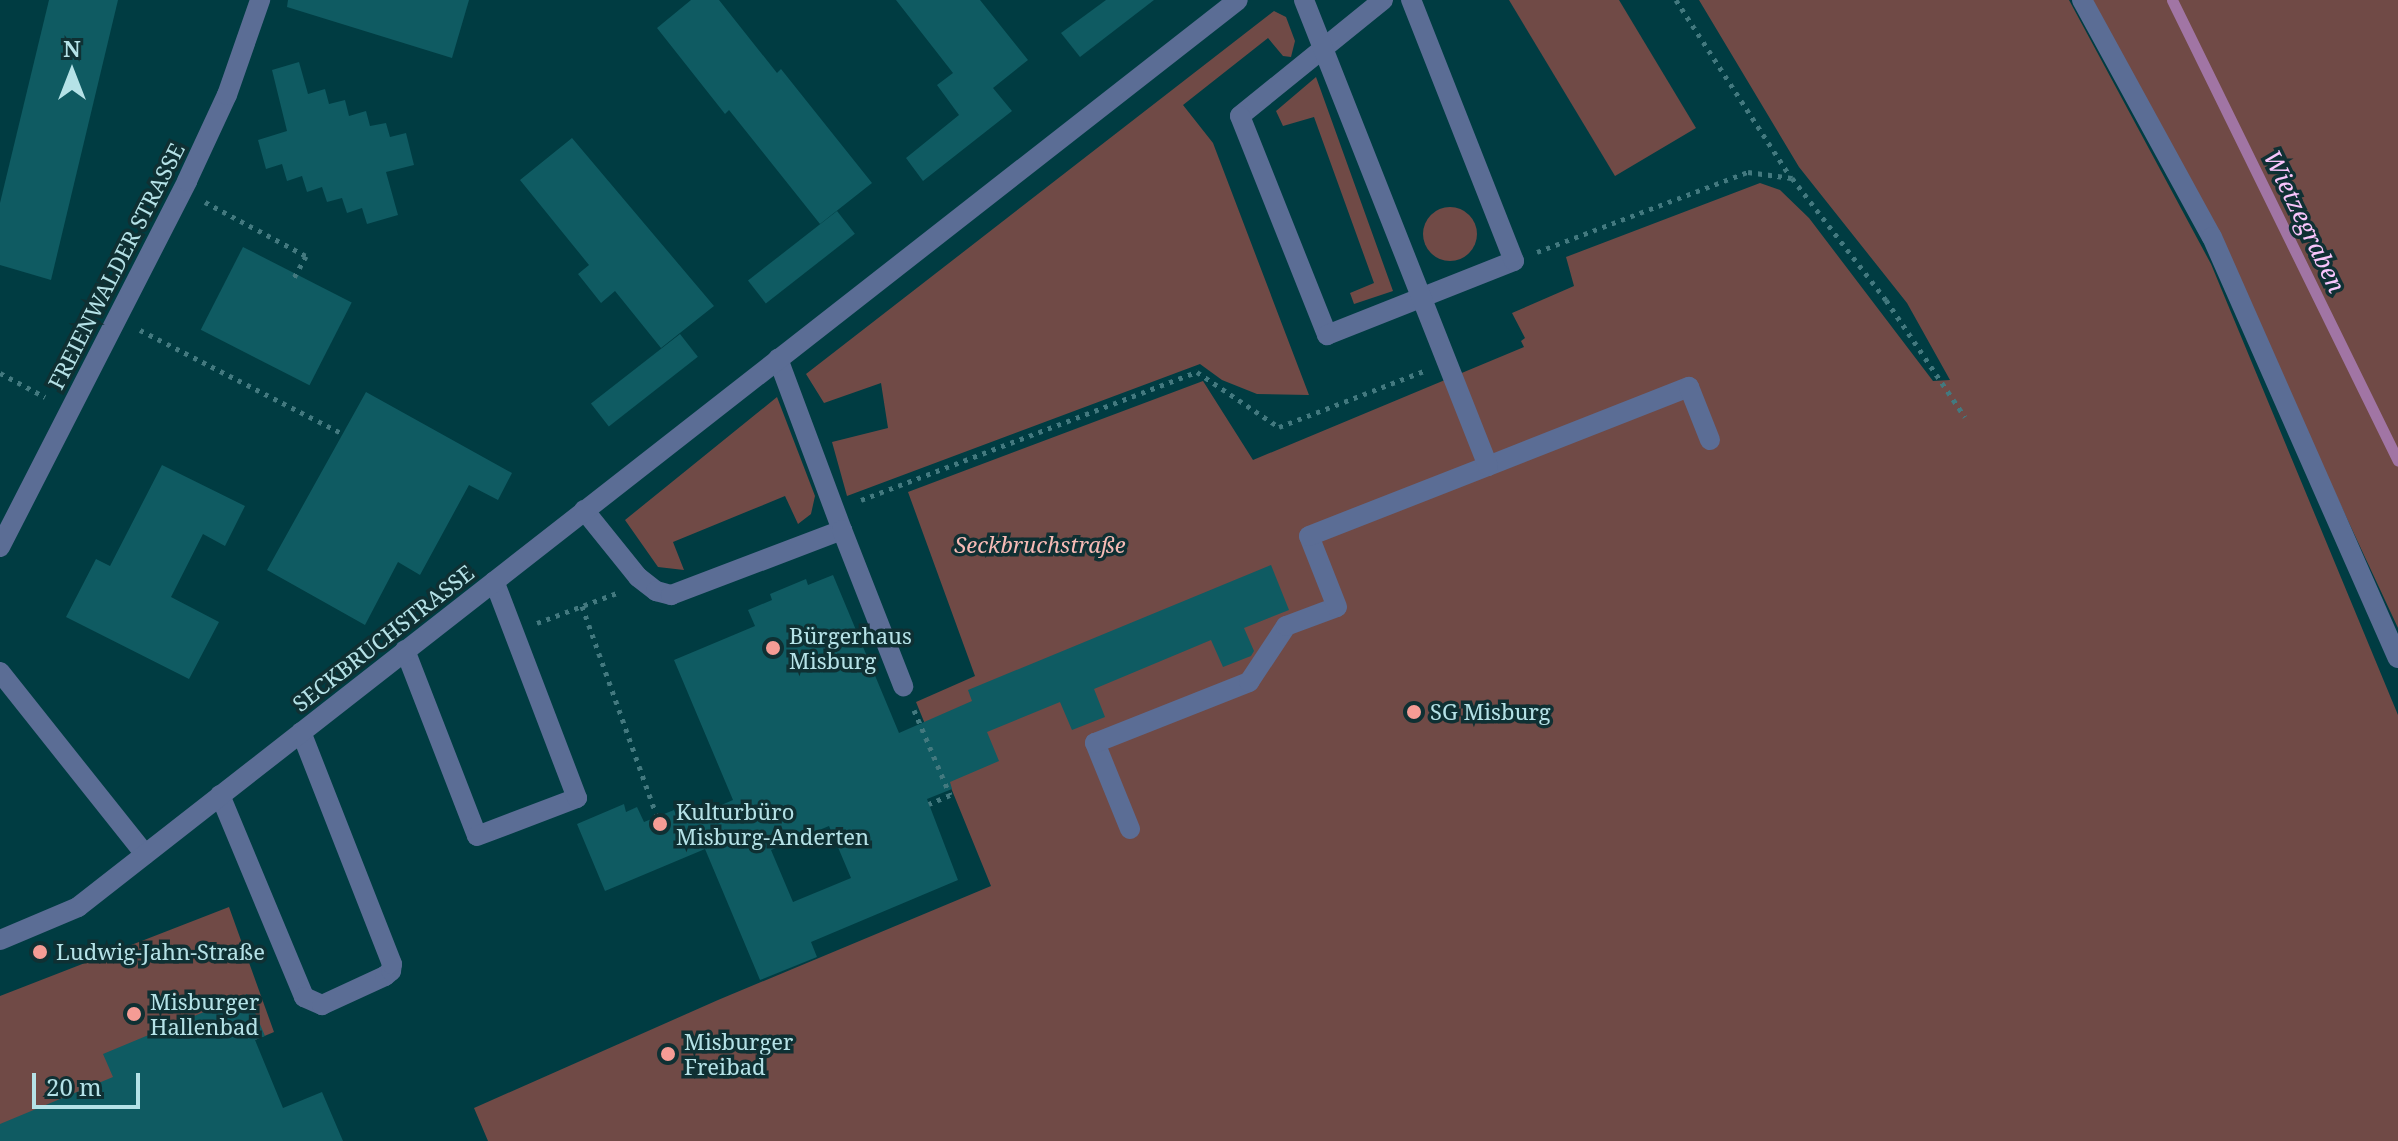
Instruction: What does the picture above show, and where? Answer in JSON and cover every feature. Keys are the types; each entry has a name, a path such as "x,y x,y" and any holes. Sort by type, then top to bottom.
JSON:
{"street":[{"name":"FREIENWALDER STRASSE","path":"0,547 183,190 227,95 260,0"},
{"name":"SECKBRUCHSTRASSE","path":"0,940 78,907 1238,0"},
{"path":"1304,0 1488,466"},
{"path":"1383,0 1240,116 1327,335 1514,261 1411,0"},
{"path":"2082,0 2212,237 2398,658"},
{"path":"778,359 903,686"},
{"path":"1130,829 1095,743 1249,682 1286,626 1337,607 1309,536 1689,387 1710,440"},
{"path":"584,510 646,582 656,591 671,595 842,530"},
{"path":"405,650 477,836 577,798 494,581"},
{"path":"0,672 145,854"},
{"path":"220,795 304,997 322,1005 385,976 392,964 301,732"}],"path":[{"path":"1676,0 1792,178 1886,300 1965,417"},
{"path":"1514,261 1748,172 1792,178"},
{"path":"183,190 306,256 294,278"},
{"path":"118,318 343,434"},
{"path":"835,510 1197,372 1279,427 1447,362"},
{"path":"0,373 70,412"},
{"path":"513,632 646,582"},
{"path":"582,606 657,817"},
{"path":"903,686 950,795 929,804"}],"green space":[{"path":"1509,0 1619,0 1696,128 1615,176"},
{"name":"Seckbruchstraße","path":"1699,0 2069,0 2211,264 2398,715 2398,1141 488,1141 474,1108 718,1000 991,886 916,702 975,676 908,492 1203,381 1253,460 1524,347 1521,341 1525,338 1512,313 1574,286 1566,257 1760,183 1780,190 1809,218 1933,381 1950,380 1907,303 1799,167"},
{"path":"2091,0 2398,0 2398,628 2226,259"},
{"path":"1274,11 1286,17 1295,41 1291,57 1283,56 1268,38 1183,105 1213,143 1309,395 1257,394 1222,380 1200,364 847,496 832,442 888,428 881,383 824,403 806,374"},
{"path":"1316,77 1393,291 1354,304 1350,293 1374,283 1314,117 1283,126 1276,111"},
{"path":"1450,207 1469,215 1477,234 1469,253 1450,261 1431,253 1423,234 1431,215"},
{"path":"777,397 815,496 811,514 798,524 785,496 673,542 684,570 658,567 625,520"},
{"name":"Misburger Hallenbad","path":"229,907 274,1032 255,1040 191,1141 0,1141 0,996"}],"building":[{"path":"49,0 118,0 51,280 0,265 0,203"},
{"path":"288,0 469,0 452,58 287,7"},
{"path":"691,0 719,0 777,73 781,69 872,183 820,224 729,110 725,114 657,28"},
{"path":"896,0 980,0 1028,60 993,88 1012,111 923,181 906,158 959,115 937,85 953,73"},
{"path":"1106,0 1154,0 1080,57 1061,33"},
{"path":"299,62 308,94 325,89 329,104 345,100 349,116 366,111 370,126 386,123 390,137 406,133 414,165 386,172 398,215 367,224 362,208 347,213 342,198 327,202 322,187 307,192 302,176 287,181 282,164 266,169 258,140 287,131 272,70"},
{"path":"572,138 714,306 661,348 615,291 601,303 578,274 589,265 520,180"},
{"path":"837,211 855,234 766,303 748,281"},
{"path":"243,247 352,302 309,385 201,330"},
{"path":"680,334 698,357 609,426 591,404"},
{"path":"366,392 512,473 498,500 469,485 420,575 398,562 365,625 267,570"},
{"path":"162,465 245,506 225,546 203,534 171,597 219,622 189,679 66,617 96,559 110,566"},
{"path":"1271,565 1289,610 1244,628 1254,651 1251,656 1223,667 1211,640 1094,689 1105,717 1072,730 1060,702 987,732 999,761 950,782 952,789 927,799 958,880 811,942 817,957 760,980 705,849 605,891 577,824 624,804 626,812 637,807 644,822 674,810 679,823 733,800 674,660 755,626 748,610 772,600 770,594 806,579 808,585 833,575 899,733 972,701 968,690","holes":["829,826 851,878 793,902 771,850"]},
{"path":"247,994 265,1036 255,1040 283,1108 322,1092 343,1141 0,1141 0,1124 113,1077 103,1054"}],"waterway":[{"name":"Wietzegraben","path":"2172,0 2398,461"}],"place":[{"name":"Bürgerhaus Misburg","path":"773,648"},
{"name":"SG Misburg","path":"1414,712"},
{"name":"Kulturbüro Misburg-Anderten","path":"660,824"},
{"name":"Ludwig-Jahn-Straße","path":"40,952"},
{"name":"Misburger Hallenbad","path":"134,1014"},
{"name":"Misburger Freibad","path":"668,1054"}]}
